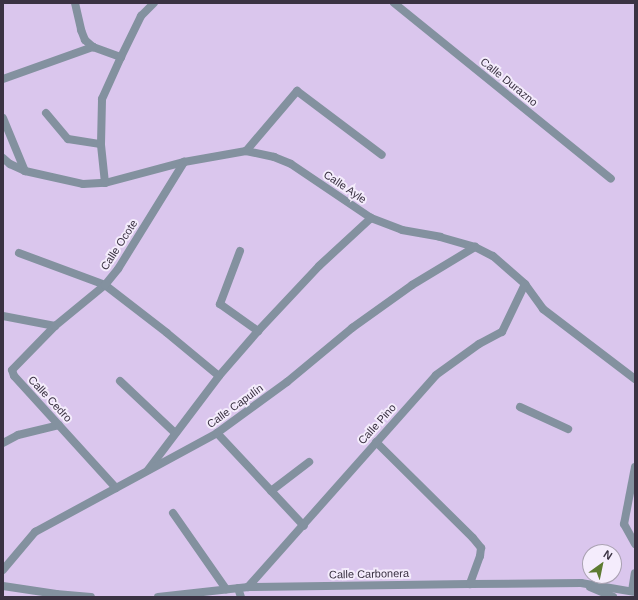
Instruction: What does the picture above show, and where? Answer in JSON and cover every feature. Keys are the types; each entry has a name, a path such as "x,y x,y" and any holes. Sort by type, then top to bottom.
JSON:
{"street":[{"path":"75,3 81,30 85,40 93,47 121,57"},
{"path":"104,183 101,144 102,99 141,16 154,3"},
{"name":"Calle Durazno","path":"394,3 611,179"},
{"path":"3,79 93,47"},
{"path":"246,151 297,90 382,155"},
{"path":"46,112 68,139 101,144"},
{"path":"3,118 25,170"},
{"name":"Calle Ayle","path":"3,158 10,164 25,170 83,184 104,183 184,162 246,151 274,157 291,164 371,218 402,230 440,237 475,247 493,256 525,284 543,309 635,379"},
{"name":"Calle Ocote","path":"55,326 105,285 118,269 184,162"},
{"name":"Calle Capulín","path":"147,472 219,376 258,331 319,266 371,218"},
{"name":"Calle Capulín","path":"3,570 35,532 217,434 287,382 358,323 412,285 475,247"},
{"path":"240,251 220,304 258,331"},
{"path":"19,253 105,285 219,376"},
{"name":"Calle Pino","path":"248,587 304,526 436,375 479,344 502,332 525,284"},
{"path":"4,317 55,326"},
{"name":"Calle Cedro","path":"55,326 12,370 14,376 116,488"},
{"path":"120,381 175,434"},
{"path":"520,407 568,429"},
{"path":"3,443 18,435 59,425"},
{"path":"217,434 304,526"},
{"path":"376,442 473,538 481,548 480,556 470,584"},
{"path":"271,491 309,462"},
{"path":"635,467 624,524 635,544"},
{"path":"173,514 226,589"},
{"path":"580,583 634,591 635,573"},
{"path":"580,583 613,597"},
{"name":"Calle Carbonera","path":"158,597 248,587 580,583"},
{"path":"3,586 54,596 91,597"},
{"path":"238,588 241,597"}]}
